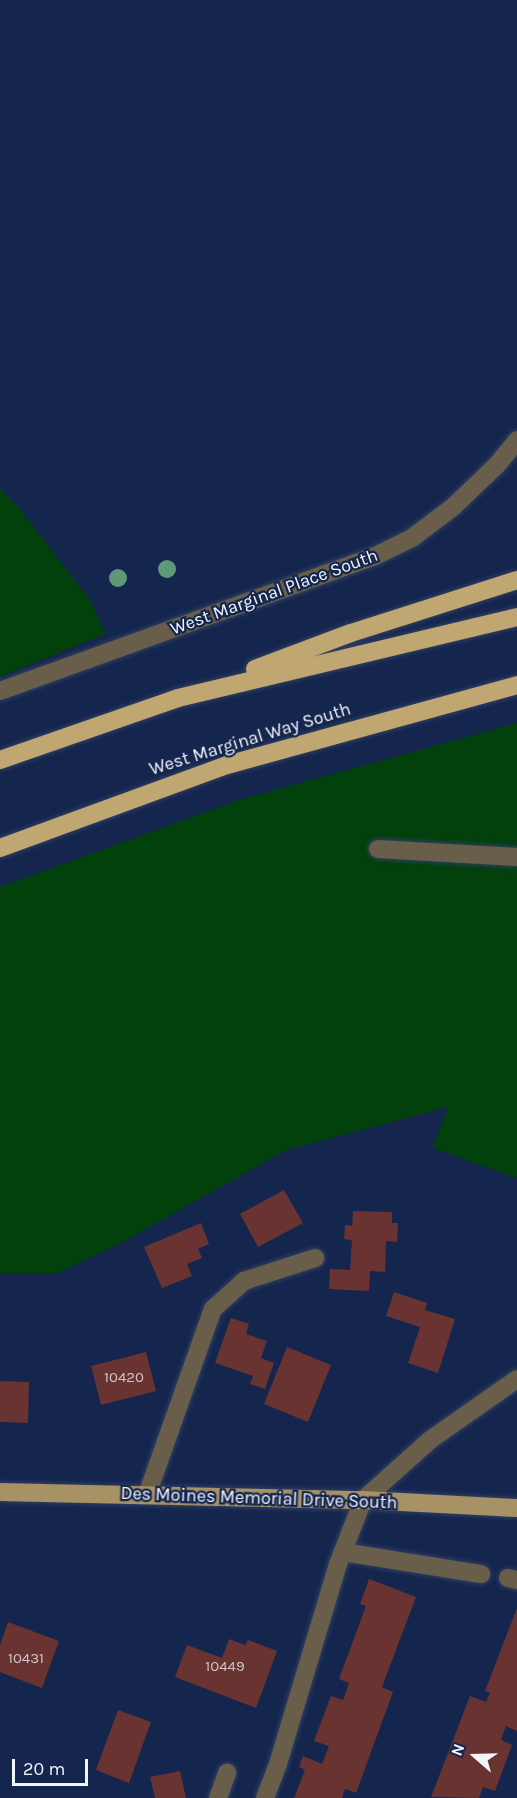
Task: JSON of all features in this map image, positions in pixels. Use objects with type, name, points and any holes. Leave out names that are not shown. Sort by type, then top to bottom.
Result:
[{"type":"highway","points":[[0,760],[178,698],[351,633],[517,580]]},
{"type":"highway","points":[[178,698],[517,616]]},
{"type":"highway","name":"West Marginal Way South","points":[[0,848],[227,765],[517,685]]},
{"type":"main road","name":"Des Moines Memorial Drive South","points":[[0,1492],[363,1500],[517,1508]]},
{"type":"street","name":"West Marginal Place South","points":[[0,691],[373,557],[412,538],[453,507],[517,440]]},
{"type":"street","points":[[378,849],[517,857]]},
{"type":"street","points":[[147,1495],[213,1308],[244,1281],[315,1258]]},
{"type":"street","points":[[265,1798],[278,1764],[343,1552],[363,1500],[430,1440],[517,1379]]},
{"type":"street","points":[[343,1552],[481,1574]]},
{"type":"street","points":[[218,1798],[227,1773]]},
{"type":"green space","points":[[0,488],[24,514],[90,600],[105,634],[0,677]]},
{"type":"green space","points":[[517,723],[517,1178],[433,1148],[448,1107],[286,1150],[121,1243],[58,1273],[0,1274],[0,887],[239,800]]},
{"type":"building","points":[[284,1190],[303,1223],[258,1247],[240,1214]]},
{"type":"building","points":[[353,1211],[392,1212],[392,1223],[398,1223],[397,1242],[386,1241],[385,1272],[370,1271],[369,1291],[329,1289],[330,1269],[350,1270],[352,1240],[344,1239],[345,1225],[352,1226]]},
{"type":"building","points":[[201,1223],[209,1244],[198,1249],[202,1258],[187,1264],[192,1276],[162,1288],[144,1247]]},
{"type":"building","points":[[394,1292],[427,1303],[425,1310],[455,1319],[438,1373],[408,1363],[420,1327],[386,1316]]},
{"type":"building","points":[[231,1318],[249,1324],[246,1334],[267,1341],[261,1358],[274,1363],[265,1389],[250,1384],[253,1376],[215,1363]]},
{"type":"building","points":[[287,1347],[331,1365],[308,1422],[264,1404]]},
{"type":"building","points":[[146,1352],[156,1391],[101,1405],[91,1366]]},
{"type":"building","points":[[0,1381],[29,1382],[28,1423],[0,1422]]},
{"type":"building","points":[[369,1579],[416,1597],[382,1687],[393,1692],[356,1793],[345,1789],[342,1798],[294,1798],[305,1770],[299,1767],[303,1756],[322,1764],[329,1746],[314,1741],[331,1696],[343,1700],[349,1683],[339,1679],[366,1606],[360,1604]]},
{"type":"building","points":[[517,1608],[517,1731],[506,1726],[501,1740],[512,1745],[495,1791],[483,1787],[479,1798],[431,1797],[470,1696],[486,1702],[490,1693],[485,1691]]},
{"type":"building","points":[[8,1622],[59,1641],[42,1688],[0,1672],[0,1645]]},
{"type":"building","points":[[229,1639],[245,1645],[248,1640],[277,1651],[256,1708],[175,1677],[187,1645],[222,1658]]},
{"type":"building","points":[[118,1710],[151,1722],[129,1783],[96,1770]]},
{"type":"building","points":[[180,1771],[186,1798],[155,1798],[150,1777]]}]
